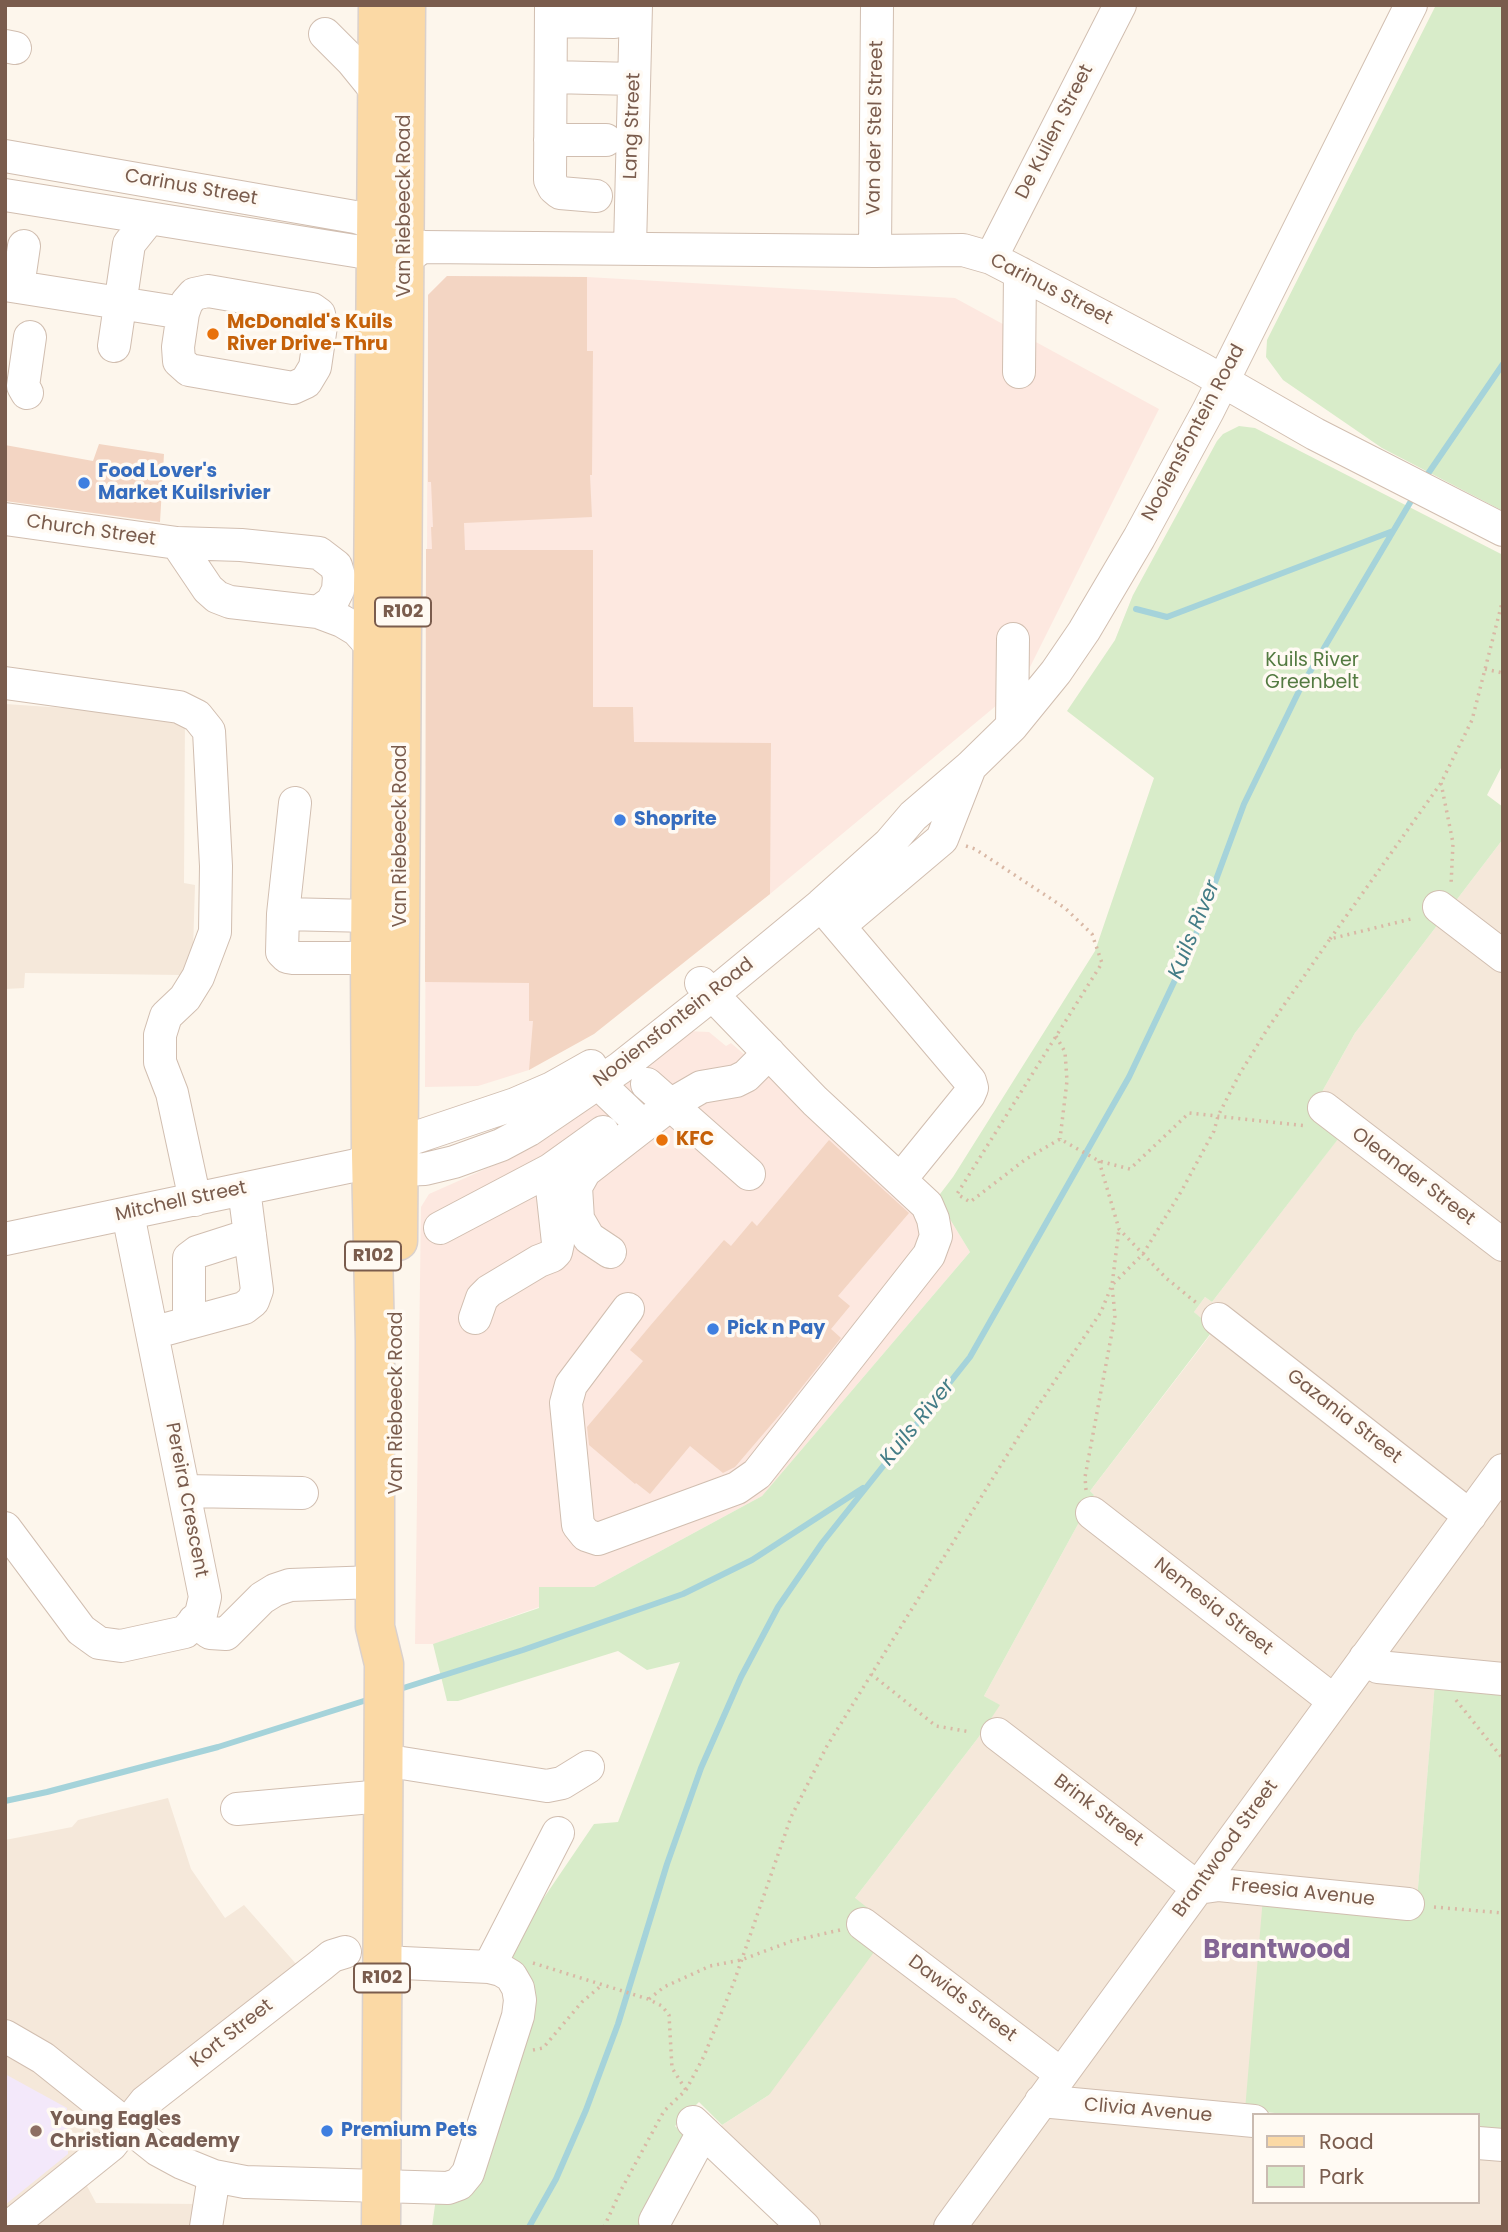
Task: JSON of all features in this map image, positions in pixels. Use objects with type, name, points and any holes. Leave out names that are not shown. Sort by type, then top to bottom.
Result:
[{"type":"main road","name":"Van Riebeeck Road","points":[[378,5],[378,93],[397,243],[375,1341],[375,1627],[384,1664],[381,2227]]},
{"type":"main road","name":"Van Riebeeck Road","points":[[384,1664],[396,1630],[380,1161],[370,958],[374,649],[397,243],[406,5]]},
{"type":"street","name":"Van der Stel Street","points":[[875,251],[877,5]]},
{"type":"street","name":"De Kuilen Street","points":[[991,258],[1120,5]]},
{"type":"street","name":"Nooiensfontein Road","points":[[380,1161],[552,1088],[589,1068],[667,1013],[830,915],[913,816],[1012,726],[1084,631],[1139,538],[1223,381],[1411,5]]},
{"type":"street","points":[[596,195],[560,193],[550,180],[551,13],[625,14]]},
{"type":"street","name":"Lang Street","points":[[625,14],[634,79],[630,247]]},
{"type":"street","points":[[325,34],[378,93]]},
{"type":"street","points":[[551,77],[634,79]]},
{"type":"street","points":[[550,140],[606,140]]},
{"type":"street","name":"Carinus Street","points":[[5,156],[355,217],[397,243]]},
{"type":"street","name":"Carinus Street","points":[[5,195],[149,219],[397,243],[963,250],[991,258],[1020,273],[1315,433],[1503,530]]},
{"type":"street","points":[[114,346],[129,244],[149,219]]},
{"type":"street","points":[[24,246],[12,286],[183,313]]},
{"type":"street","points":[[1019,372],[1020,273]]},
{"type":"street","points":[[208,292],[312,309],[319,314],[321,326],[315,367],[306,382],[293,388],[189,370],[179,361],[178,346],[183,313],[194,294],[208,292]]},
{"type":"street","points":[[27,393],[23,386],[30,337]]},
{"type":"street","name":"Church Street","points":[[5,519],[177,543],[241,545],[319,553],[336,566],[339,576],[338,590],[332,602],[318,612]]},
{"type":"street","name":"Church Street","points":[[177,543],[216,597],[318,612],[357,630],[374,649]]},
{"type":"street","points":[[1012,726],[1013,639]]},
{"type":"street","points":[[5,683],[179,707],[197,716],[209,731],[216,866],[215,932],[198,977],[185,998],[166,1016],[160,1035],[160,1062],[172,1093],[195,1200]]},
{"type":"street","points":[[900,1180],[972,1088],[970,1081],[830,915],[942,839],[970,767]]},
{"type":"street","points":[[295,803],[283,914],[282,952],[287,957],[370,958]]},
{"type":"street","name":"Nooiensfontein Road","points":[[380,1161],[425,1169],[454,1162],[502,1144],[529,1130],[598,1083],[707,989],[805,893],[879,836],[913,816]]},
{"type":"street","points":[[1439,907],[1503,956]]},
{"type":"street","points":[[283,914],[371,916]]},
{"type":"street","points":[[628,1310],[571,1385],[566,1403],[578,1525],[586,1535],[598,1539],[737,1488],[757,1474],[929,1255],[936,1237],[927,1205],[815,1101],[707,989]]},
{"type":"street","points":[[440,1228],[550,1170],[636,1119],[670,1105],[701,1087],[736,1081],[746,1076],[769,1053]]},
{"type":"street","points":[[598,1083],[636,1119]]},
{"type":"street","points":[[647,1084],[749,1174]]},
{"type":"street","name":"Oleander Street","points":[[1331,1114],[1503,1245]]},
{"type":"street","points":[[610,1252],[589,1238],[582,1229],[576,1210],[576,1187],[585,1171],[636,1119]]},
{"type":"street","name":"Mitchell Street","points":[[5,1239],[380,1161]]},
{"type":"street","points":[[475,1318],[482,1298],[489,1291],[556,1252],[558,1243],[550,1170]]},
{"type":"street","points":[[152,1333],[244,1308],[253,1301],[257,1290],[244,1189]]},
{"type":"street","name":"Pereira Crescent","points":[[128,1214],[205,1597],[201,1614],[194,1622]]},
{"type":"street","points":[[189,1323],[189,1258],[197,1252],[250,1235]]},
{"type":"street","name":"Gazania Street","points":[[1218,1319],[1470,1516]]},
{"type":"street","name":"Brantwood Street","points":[[950,2227],[1503,1470]]},
{"type":"street","points":[[184,1491],[302,1493]]},
{"type":"street","name":"Nemesia Street","points":[[1092,1513],[1334,1701]]},
{"type":"street","points":[[5,1528],[81,1630],[99,1643],[121,1646],[185,1632],[194,1622],[210,1633],[226,1634],[262,1598],[282,1587],[375,1582]]},
{"type":"street","points":[[1365,1658],[1378,1667],[1503,1679]]},
{"type":"street","name":"Brink Street","points":[[997,1734],[1198,1888]]},
{"type":"street","points":[[237,1810],[383,1762],[425,1766],[547,1786],[562,1783],[588,1767]]},
{"type":"street","points":[[489,1967],[558,1833]]},
{"type":"street","name":"Freesia Avenue","points":[[1198,1888],[1219,1885],[1408,1904]]},
{"type":"street","name":"Dawids Street","points":[[863,1924],[1061,2074]]},
{"type":"street","name":"Kort Street","points":[[9,2227],[111,2145],[145,2102],[326,1961],[345,1952]]},
{"type":"street","points":[[5,2036],[43,2058],[158,2150],[214,2176],[245,2182],[448,2188],[459,2184],[468,2173],[517,2016],[520,2000],[518,1988],[511,1976],[489,1967],[382,1962]]},
{"type":"street","name":"Clivia Avenue","points":[[1041,2101],[1252,2122]]},
{"type":"street","points":[[655,2221],[695,2117],[804,2227]]},
{"type":"street","points":[[1480,2143],[1503,2145]]},
{"type":"street","points":[[206,2227],[214,2176]]},
{"type":"path","points":[[604,2227],[664,2110],[686,2090],[704,2056],[791,1817],[827,1746],[1032,1415],[1101,1312],[1112,1284],[1143,1254],[1182,1190],[1239,1075],[1268,1028],[1441,783],[1472,720],[1503,599]]},
{"type":"path","points":[[1485,669],[1503,673]]},
{"type":"path","points":[[1330,939],[1428,915],[1439,907],[1450,893],[1453,843],[1441,783]]},
{"type":"path","points":[[942,839],[975,849],[1065,908],[1092,934],[1102,963],[957,1194],[970,1202],[1026,1159],[1060,1139]]},
{"type":"path","points":[[1056,1036],[1065,1052],[1067,1081],[1060,1139]]},
{"type":"path","points":[[1060,1139],[1099,1161],[1130,1169],[1189,1113],[1323,1127],[1331,1114]]},
{"type":"path","points":[[1092,1513],[1087,1500],[1085,1477],[1115,1316],[1112,1284],[1119,1230],[1099,1161]]},
{"type":"path","points":[[1119,1230],[1166,1278],[1218,1319]]},
{"type":"path","points":[[1444,1673],[1446,1687],[1503,1759]]},
{"type":"path","points":[[871,1674],[936,1726],[997,1734]]},
{"type":"path","points":[[1408,1904],[1503,1913]]},
{"type":"path","points":[[648,2000],[664,1987],[710,1966],[741,1960],[792,1941],[863,1924]]},
{"type":"path","points":[[531,1963],[662,2006],[669,2015],[672,2068],[686,2090],[695,2117]]},
{"type":"path","points":[[543,2048],[582,2002],[602,1985]]},
{"type":"shaded area","points":[[447,276],[587,277],[955,298],[1159,409],[1021,685],[770,894],[529,1070],[478,1086],[425,1087],[428,295]]},
{"type":"shaded area","points":[[5,704],[185,716],[184,883],[195,885],[193,951],[181,975],[25,973],[24,988],[5,989]]},
{"type":"shaded area","points":[[1503,839],[1503,1678],[1436,1671],[1416,1913],[1260,2113],[1252,2113],[1252,2204],[1480,2204],[1480,2142],[1503,2144],[1503,2227],[805,2227],[711,2138],[722,2125],[769,2095],[855,1898],[978,1738],[999,1705],[984,1696],[1094,1495],[1090,1491],[1214,1330],[1194,1312],[1205,1297],[1212,1302],[1341,1135],[1314,1114],[1323,1090],[1355,1033]]},
{"type":"shaded area","points":[[686,1031],[709,1032],[726,1046],[731,1043],[920,1206],[937,1198],[970,1252],[762,1496],[594,1587],[540,1587],[539,1607],[434,1644],[415,1644],[421,1207],[429,1194],[517,1155],[563,1127]]},
{"type":"shaded area","points":[[168,1798],[191,1869],[225,1918],[244,1905],[305,1974],[78,2169],[96,2203],[198,2204],[198,2227],[5,2227],[5,1840],[72,1827],[78,1820]]},
{"type":"shaded area","name":"Young Eagles Christian Academy","points":[[5,2074],[67,2108],[68,2154],[5,2205]]},
{"type":"green space","points":[[1436,5],[1503,5],[1503,511],[1382,448],[1283,380],[1266,357],[1267,340]]},
{"type":"green space","name":"Kuils River Greenbelt","points":[[1239,426],[1255,428],[1503,555],[1503,764],[1487,795],[1503,807],[1503,839],[1355,1033],[1323,1090],[1314,1114],[1342,1134],[1212,1302],[1205,1297],[1194,1312],[1214,1329],[1090,1491],[1094,1495],[984,1696],[1000,1705],[978,1738],[855,1898],[869,1909],[853,1930],[877,1948],[769,2095],[722,2125],[699,2102],[675,2126],[687,2137],[643,2227],[432,2227],[436,2198],[454,2198],[534,2005],[503,1958],[594,1824],[618,1822],[680,1662],[647,1670],[618,1651],[458,1701],[447,1701],[433,1644],[539,1608],[539,1587],[594,1587],[762,1496],[970,1252],[937,1198],[953,1177],[1095,951],[1154,778],[1067,711],[1115,640],[1133,595],[1217,441],[1223,434]]},
{"type":"green space","points":[[1435,1682],[1503,1688],[1503,2134],[1480,2132],[1480,2113],[1275,2113],[1245,2110],[1263,1897],[1416,1912]]},
{"type":"building","points":[[447,276],[587,277],[587,351],[593,351],[590,475],[592,517],[464,523],[465,550],[593,550],[593,707],[633,707],[634,742],[771,743],[770,894],[594,1034],[529,1070],[533,1021],[529,1021],[529,983],[425,982],[426,549],[432,549],[433,527],[431,482],[428,482],[428,295]]},
{"type":"building","name":"Food Lover's Market Kuilsrivier","points":[[99,444],[164,454],[160,522],[5,501],[5,445],[93,461]]},
{"type":"building","points":[[829,1140],[909,1213],[838,1296],[850,1306],[831,1329],[841,1338],[735,1467],[723,1473],[690,1446],[650,1494],[589,1445],[587,1427],[643,1361],[630,1350],[650,1326],[724,1240],[731,1246],[752,1221],[757,1226]]},
{"type":"waterway","name":"Kuils River","points":[[1423,481],[1503,364]]},
{"type":"waterway","name":"Kuils River","points":[[529,2227],[556,2179],[586,2110],[618,2024],[667,1864],[701,1768],[741,1677],[778,1607],[822,1543],[970,1357],[1129,1077],[1193,942],[1244,804],[1301,687],[1414,496]]},
{"type":"waterway","points":[[1136,609],[1167,617],[1393,531]]},
{"type":"waterway","points":[[397,1690],[523,1650],[683,1594],[752,1560],[863,1488]]},
{"type":"waterway","points":[[5,1801],[218,1747],[370,1699]]},
{"type":"place","name":"McDonald's Kuils River Drive-Thru","points":[[213,334]]},
{"type":"place","name":"Food Lover's Market Kuilsrivier","points":[[84,483]]},
{"type":"place","name":"Shoprite","points":[[620,820]]},
{"type":"place","name":"KFC","points":[[662,1140]]},
{"type":"place","name":"Pick n Pay","points":[[713,1329]]},
{"type":"place","name":"Young Eagles Christian Academy","points":[[36,2131]]},
{"type":"place","name":"Premium Pets","points":[[327,2131]]},
{"type":"district","name":"Brantwood","points":[[1277,1951]]}]
